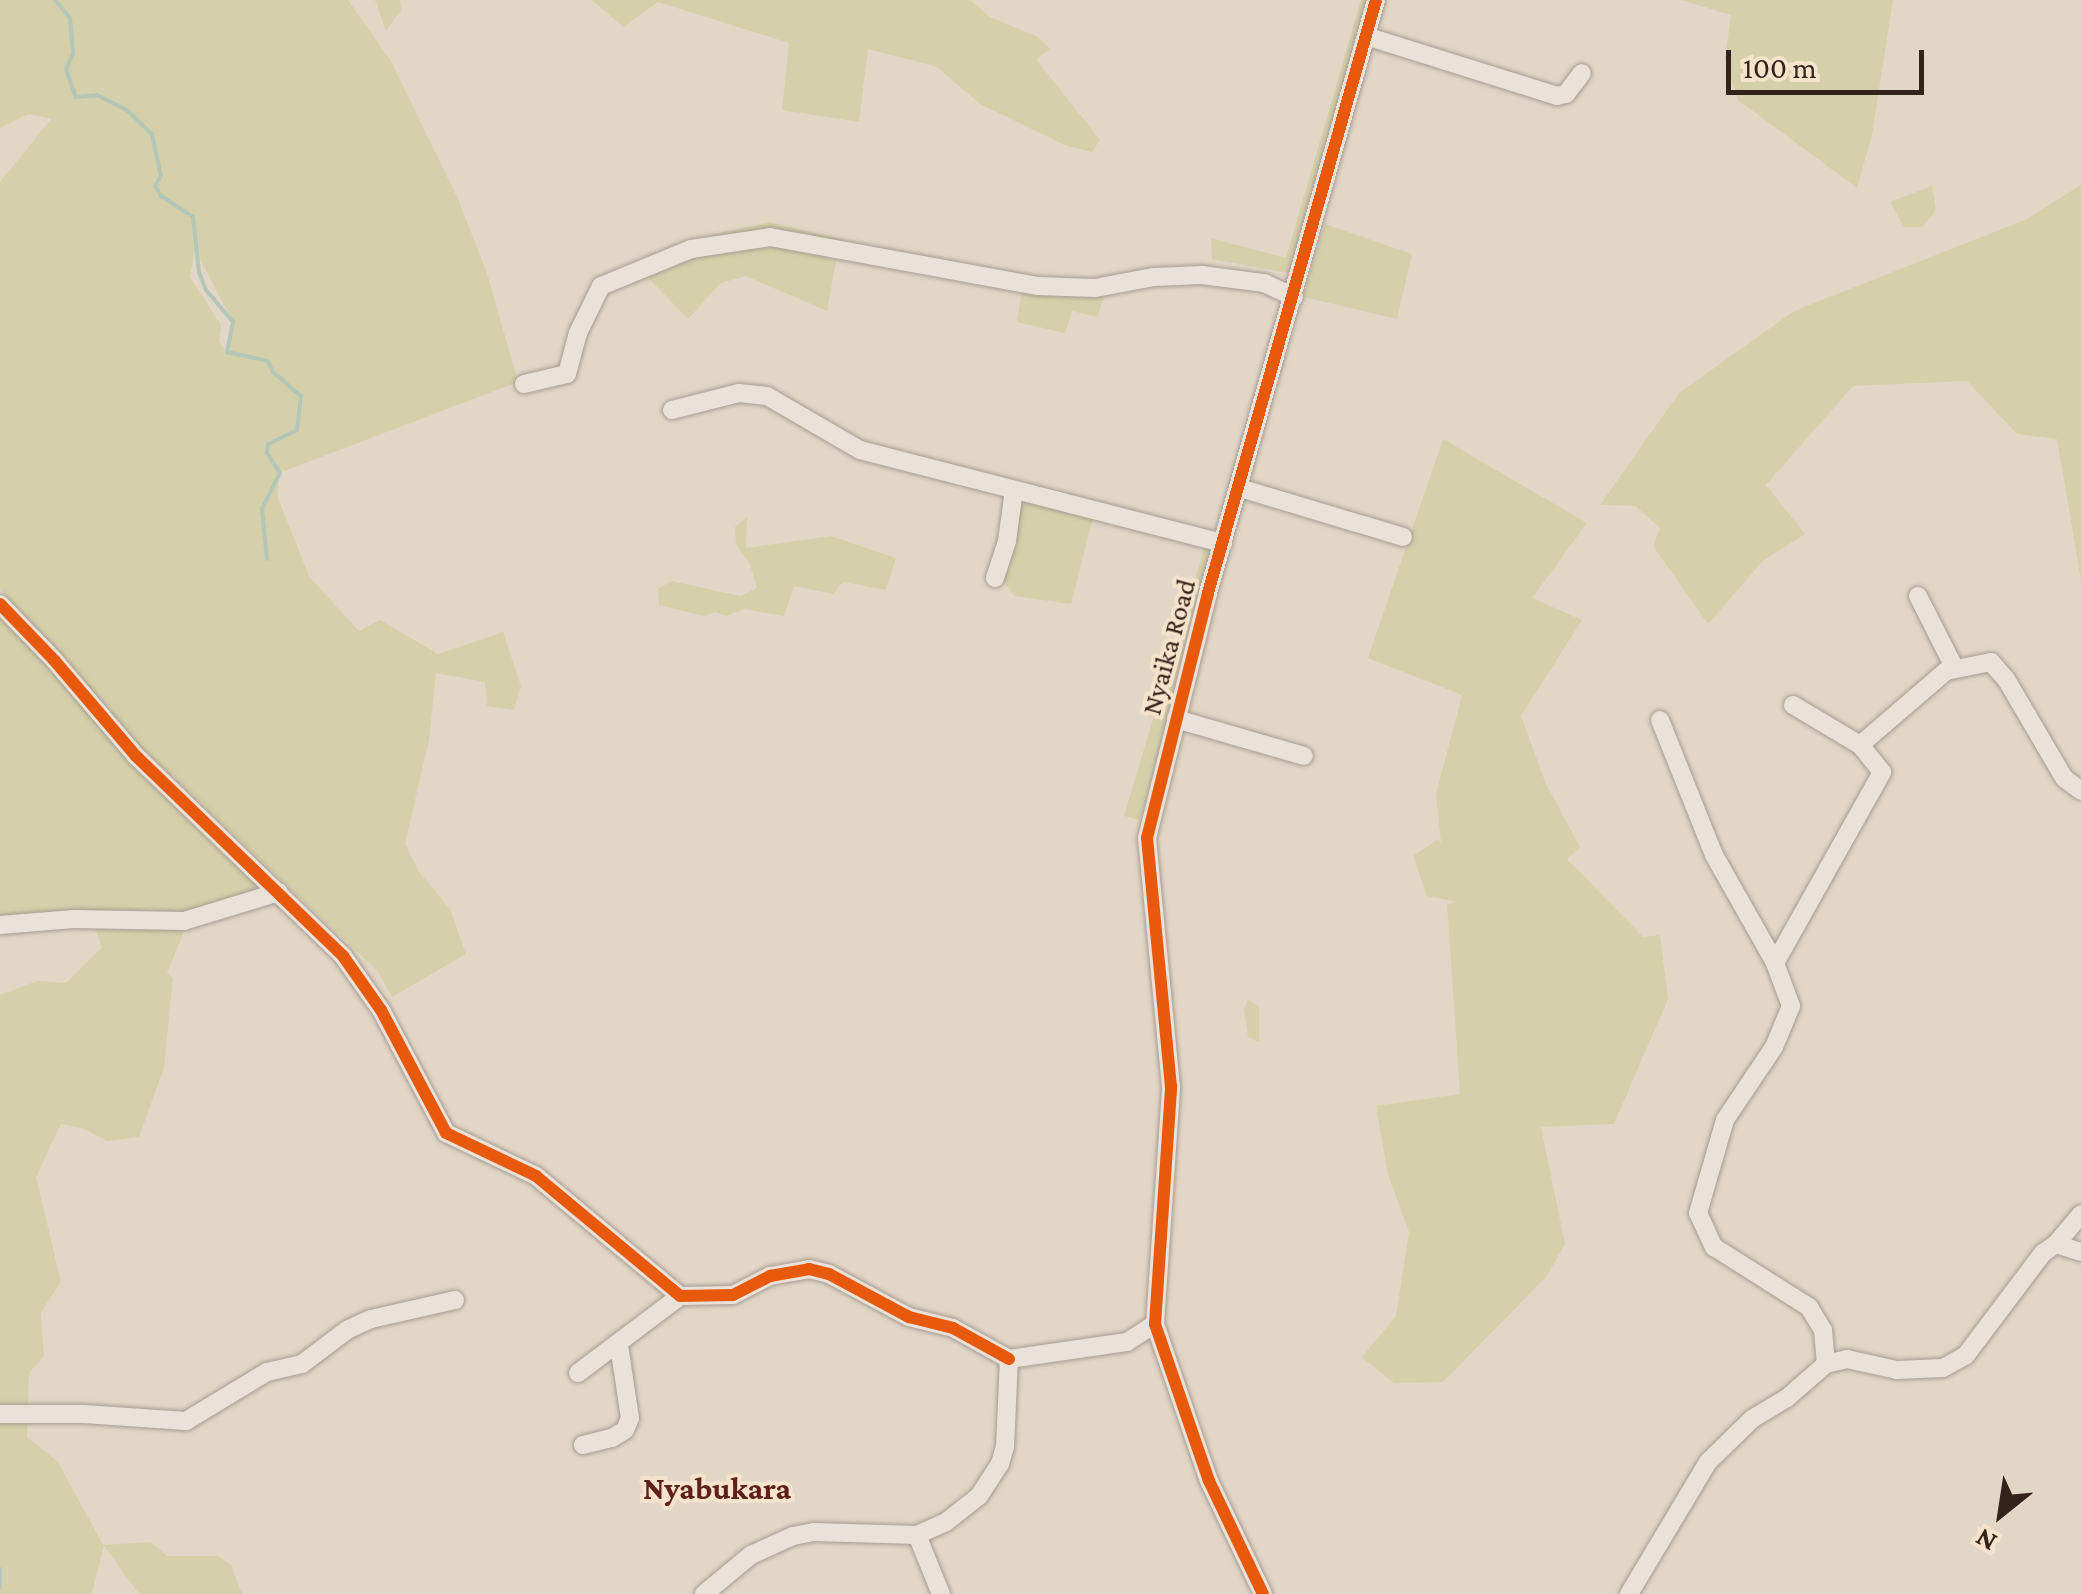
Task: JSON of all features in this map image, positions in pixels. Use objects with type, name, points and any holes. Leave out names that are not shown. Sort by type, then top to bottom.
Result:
[{"type":"street","name":"Nyaika Road","points":[[1155,1324],[1171,1088],[1148,838],[1176,719],[1376,0]]},
{"type":"street","points":[[1369,36],[1557,96],[1566,94],[1582,74]]},
{"type":"street","points":[[524,384],[567,374],[578,334],[600,286],[690,249],[770,236],[1037,286],[1095,288],[1154,276],[1202,275],[1264,284],[1294,297]]},
{"type":"street","points":[[672,410],[739,393],[767,396],[860,450],[1224,543]]},
{"type":"street","points":[[1240,488],[1403,536]]},
{"type":"street","points":[[995,578],[1008,541],[1014,490]]},
{"type":"street","points":[[1918,596],[1954,668]]},
{"type":"street","points":[[0,604],[136,756],[279,892],[361,978],[446,1132],[536,1176],[680,1296]]},
{"type":"street","points":[[1860,745],[1954,668],[1985,662],[1999,668],[2064,778],[2081,791]]},
{"type":"street","points":[[1775,963],[1879,785],[1882,772],[1860,745],[1793,704]]},
{"type":"street","points":[[1176,719],[1304,756]]},
{"type":"street","points":[[1660,720],[1714,856],[1775,963],[1792,1006],[1786,1026],[1755,1080],[1725,1120],[1698,1212],[1714,1247],[1809,1308],[1822,1330],[1826,1364]]},
{"type":"street","points":[[0,926],[74,919],[184,921],[279,892]]},
{"type":"street","points":[[1629,1594],[1708,1462],[1752,1419],[1787,1398],[1826,1364],[1847,1359],[1897,1370],[1943,1368],[1966,1355],[2043,1254],[2081,1214]]},
{"type":"street","points":[[2056,1244],[2081,1252]]},
{"type":"street","points":[[578,1373],[680,1296],[733,1295],[770,1276],[809,1268],[829,1274],[909,1316],[953,1328],[1009,1359],[1128,1342],[1155,1324],[1209,1481],[1263,1594]]},
{"type":"street","points":[[0,1414],[84,1414],[186,1421],[202,1415],[267,1372],[302,1364],[359,1324],[456,1300]]},
{"type":"street","points":[[583,1445],[612,1438],[624,1430],[630,1418],[618,1345]]},
{"type":"street","points":[[704,1594],[750,1555],[793,1536],[814,1532],[917,1535],[966,1509],[1000,1464],[1005,1447],[1009,1359]]},
{"type":"street","points":[[917,1535],[941,1594]]},
{"type":"shaded area","points":[[0,0],[348,0],[391,61],[458,199],[487,273],[518,382],[279,473],[278,498],[310,578],[359,631],[380,620],[438,654],[503,632],[521,686],[514,710],[487,706],[485,682],[436,673],[429,740],[405,844],[419,872],[450,909],[466,954],[392,997],[379,973],[113,720],[0,589],[0,182],[51,119],[28,114],[0,128]],"holes":[[[195,250],[233,322],[227,351],[219,342],[221,325],[190,277]]]},
{"type":"shaded area","points":[[375,0],[400,0],[401,10],[386,31]]},
{"type":"shaded area","points":[[592,0],[970,0],[990,17],[1038,37],[1050,49],[1036,59],[1100,140],[1092,152],[1067,146],[980,104],[937,67],[868,49],[859,122],[782,110],[789,43],[658,2],[623,27]]},
{"type":"shaded area","points":[[1361,0],[1369,0],[1294,274],[1212,259],[1211,238],[1286,258]]},
{"type":"shaded area","points":[[1681,0],[1893,0],[1872,135],[1857,188],[1738,100],[1725,58],[1731,15]]},
{"type":"shaded area","points":[[2081,185],[2081,580],[2057,439],[2017,434],[1967,381],[1853,386],[1766,485],[1805,534],[1763,561],[1708,624],[1653,546],[1660,528],[1635,506],[1600,505],[1679,393],[1794,311],[2027,219]]},
{"type":"shaded area","points":[[1932,186],[1936,210],[1923,227],[1904,227],[1890,202]]},
{"type":"shaded area","points":[[769,222],[840,239],[827,311],[746,276],[721,283],[688,319],[634,263],[715,234]]},
{"type":"shaded area","points":[[1325,224],[1412,254],[1397,319],[1303,297]]},
{"type":"shaded area","points":[[958,268],[1103,297],[1098,317],[1072,311],[1065,333],[1017,322],[1022,289]]},
{"type":"shaded area","points":[[1443,439],[1587,523],[1532,598],[1582,620],[1521,716],[1546,784],[1580,847],[1567,859],[1643,937],[1660,935],[1668,999],[1614,1124],[1541,1127],[1565,1244],[1546,1277],[1443,1382],[1394,1383],[1362,1357],[1396,1316],[1409,1232],[1388,1175],[1376,1106],[1460,1094],[1447,904],[1457,902],[1427,896],[1413,856],[1437,840],[1441,843],[1436,794],[1462,695],[1368,658]]},
{"type":"shaded area","points":[[1018,494],[1094,513],[1071,604],[1014,596],[1000,575]]},
{"type":"shaded area","points":[[747,517],[746,548],[831,536],[896,558],[886,590],[843,582],[833,594],[794,586],[784,616],[744,609],[726,616],[715,612],[704,616],[659,605],[658,589],[671,581],[741,596],[757,588],[749,562],[736,544],[735,527]]},
{"type":"shaded area","points":[[1205,545],[1213,549],[1140,820],[1124,816]]},
{"type":"shaded area","points":[[0,616],[270,884],[238,900],[179,915],[0,921]]},
{"type":"shaded area","points":[[93,923],[186,927],[167,973],[173,978],[164,1068],[139,1137],[107,1141],[85,1129],[61,1124],[36,1177],[61,1282],[41,1312],[44,1356],[29,1373],[27,1437],[58,1462],[103,1545],[151,1542],[167,1556],[218,1556],[231,1565],[242,1594],[139,1594],[104,1546],[92,1594],[0,1594],[0,995],[37,981],[66,983],[102,947]]},
{"type":"shaded area","points":[[1248,1000],[1259,1006],[1259,1042],[1248,1037],[1244,1009]]},
{"type":"waterway","points":[[55,0],[70,18],[73,53],[66,70],[76,97],[97,95],[128,111],[152,134],[161,176],[155,186],[161,196],[193,217],[199,272],[206,290],[233,322],[227,352],[268,361],[273,372],[301,396],[297,430],[268,444],[267,453],[280,473],[262,509],[267,559]]},
{"type":"waterway","points":[[0,1569],[0,1587]]},
{"type":"cycle path","points":[[1263,1594],[1209,1481],[1155,1324],[1171,1087],[1147,838],[1208,593],[1376,0]]},
{"type":"cycle path","points":[[0,604],[136,756],[343,956],[381,1010],[446,1133],[536,1176],[680,1296],[733,1295],[770,1276],[809,1269],[829,1274],[909,1317],[953,1328],[1009,1359]]},
{"type":"district","name":"Nyabukara","points":[[717,1488]]}]
